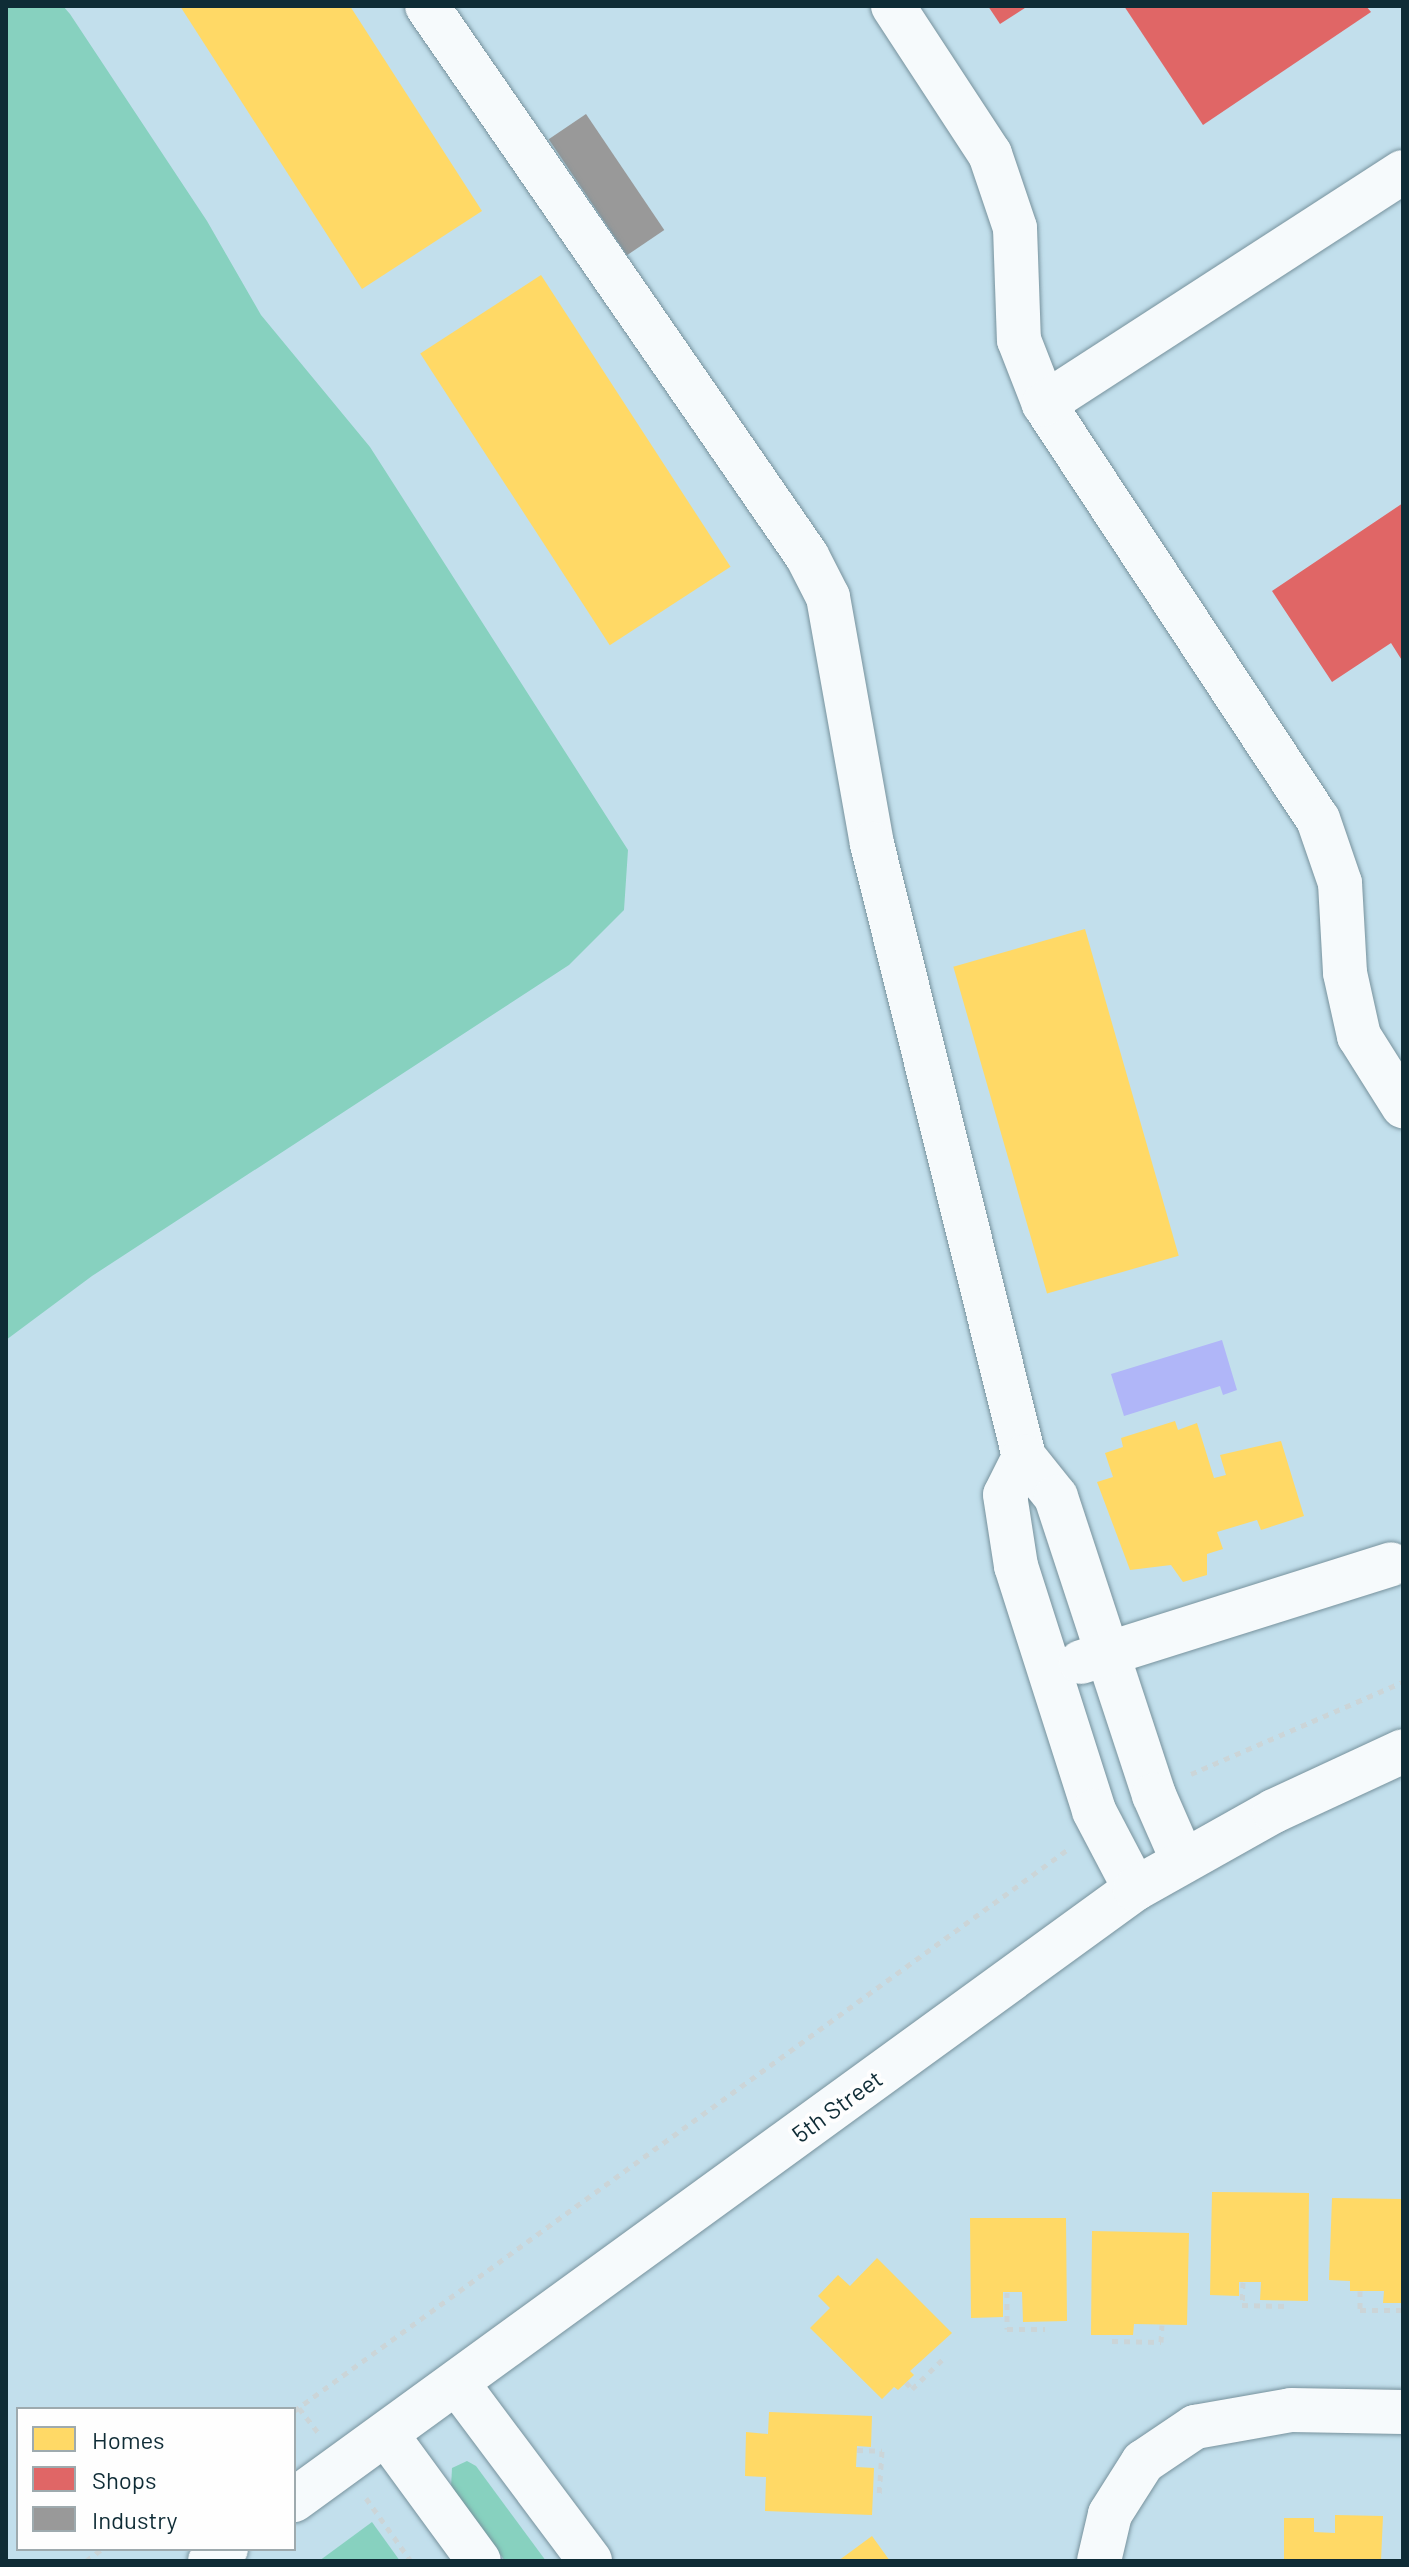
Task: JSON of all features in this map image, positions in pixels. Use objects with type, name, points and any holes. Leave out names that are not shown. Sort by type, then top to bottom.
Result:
[{"type":"street","points":[[427,6],[697,405],[807,556],[828,597],[872,844],[1024,1457],[1056,1497],[1106,1653],[1182,1859]]},
{"type":"street","points":[[893,6],[990,154],[1015,228],[1019,340],[1044,404],[1318,819],[1340,883],[1345,973],[1359,1036],[1403,1106]]},
{"type":"street","points":[[1044,404],[1403,172]]},
{"type":"street","points":[[1024,1457],[1005,1495],[1022,1587],[1094,1811],[1135,1889]]},
{"type":"street","points":[[1048,1674],[1391,1564]]},
{"type":"street","points":[[1022,1587],[1079,1569]]},
{"type":"street","name":"5th Street","points":[[296,2499],[1135,1889],[1182,1859],[1403,1751]]},
{"type":"street","points":[[457,2383],[590,2561]]},
{"type":"street","points":[[1099,2561],[1110,2514],[1143,2462],[1195,2427],[1291,2410],[1403,2412]]},
{"type":"street","points":[[386,2434],[479,2561]]},
{"type":"path","points":[[1181,1779],[1403,1682]]},
{"type":"path","points":[[315,2427],[296,2410],[1077,1842]]},
{"type":"path","points":[[1243,2282],[1242,2305],[1287,2306]]},
{"type":"path","points":[[1360,2291],[1360,2310],[1403,2310]]},
{"type":"path","points":[[1007,2292],[1007,2329],[1045,2329]]},
{"type":"path","points":[[1112,2341],[1161,2342],[1162,2325]]},
{"type":"path","points":[[906,2382],[912,2389],[946,2356]]},
{"type":"path","points":[[857,2450],[882,2451],[879,2496]]},
{"type":"path","points":[[360,2487],[411,2561]]},
{"type":"green space","points":[[6,6],[63,6],[70,14],[207,221],[261,315],[370,447],[628,850],[624,910],[569,965],[92,1276],[6,1340]]},
{"type":"green space","points":[[467,2461],[476,2466],[546,2561],[505,2561],[451,2488],[452,2468]]},
{"type":"green space","points":[[372,2522],[400,2561],[319,2561]]},
{"type":"water","points":[[1222,1340],[1237,1390],[1223,1395],[1220,1386],[1124,1416],[1111,1374]]},
{"type":"building: Homes","points":[[180,6],[350,6],[482,211],[362,289]]},
{"type":"building: Homes","points":[[541,275],[731,567],[610,645],[420,353]]},
{"type":"building: Homes","points":[[1085,929],[1179,1256],[1047,1294],[953,967]]},
{"type":"building: Homes","points":[[1175,1421],[1178,1430],[1197,1423],[1214,1478],[1226,1475],[1220,1455],[1281,1441],[1304,1516],[1261,1530],[1257,1520],[1217,1532],[1223,1549],[1207,1554],[1207,1575],[1183,1582],[1171,1565],[1130,1570],[1097,1482],[1113,1477],[1105,1453],[1123,1447],[1121,1438]]},
{"type":"building: Homes","points":[[1212,2192],[1309,2193],[1308,2301],[1260,2300],[1261,2282],[1239,2282],[1239,2296],[1210,2295]]},
{"type":"building: Homes","points":[[1332,2198],[1403,2199],[1403,2303],[1383,2303],[1384,2291],[1350,2291],[1350,2281],[1329,2280]]},
{"type":"building: Homes","points":[[970,2218],[1066,2218],[1067,2321],[1023,2322],[1022,2292],[1003,2292],[1003,2317],[971,2318]]},
{"type":"building: Homes","points":[[1092,2231],[1189,2233],[1187,2325],[1134,2324],[1133,2335],[1091,2335]]},
{"type":"building: Homes","points":[[877,2258],[952,2333],[910,2371],[914,2375],[882,2399],[810,2328],[830,2308],[818,2296],[838,2275],[850,2286]]},
{"type":"building: Homes","points":[[769,2412],[872,2416],[871,2447],[857,2446],[856,2467],[874,2468],[872,2515],[765,2511],[766,2477],[745,2476],[746,2432],[768,2434]]},
{"type":"building: Homes","points":[[1335,2515],[1383,2516],[1381,2561],[1284,2561],[1284,2518],[1314,2518],[1314,2532],[1335,2533]]},
{"type":"building: Homes","points":[[872,2536],[890,2561],[838,2561]]},
{"type":"building: Shops","points":[[988,6],[1028,6],[1000,24]]},
{"type":"building: Shops","points":[[1124,6],[1366,6],[1371,12],[1203,125]]},
{"type":"building: Shops","points":[[1403,503],[1403,662],[1391,643],[1332,682],[1272,591]]},
{"type":"building: Industry","points":[[586,114],[664,230],[627,255],[549,139]]}]
